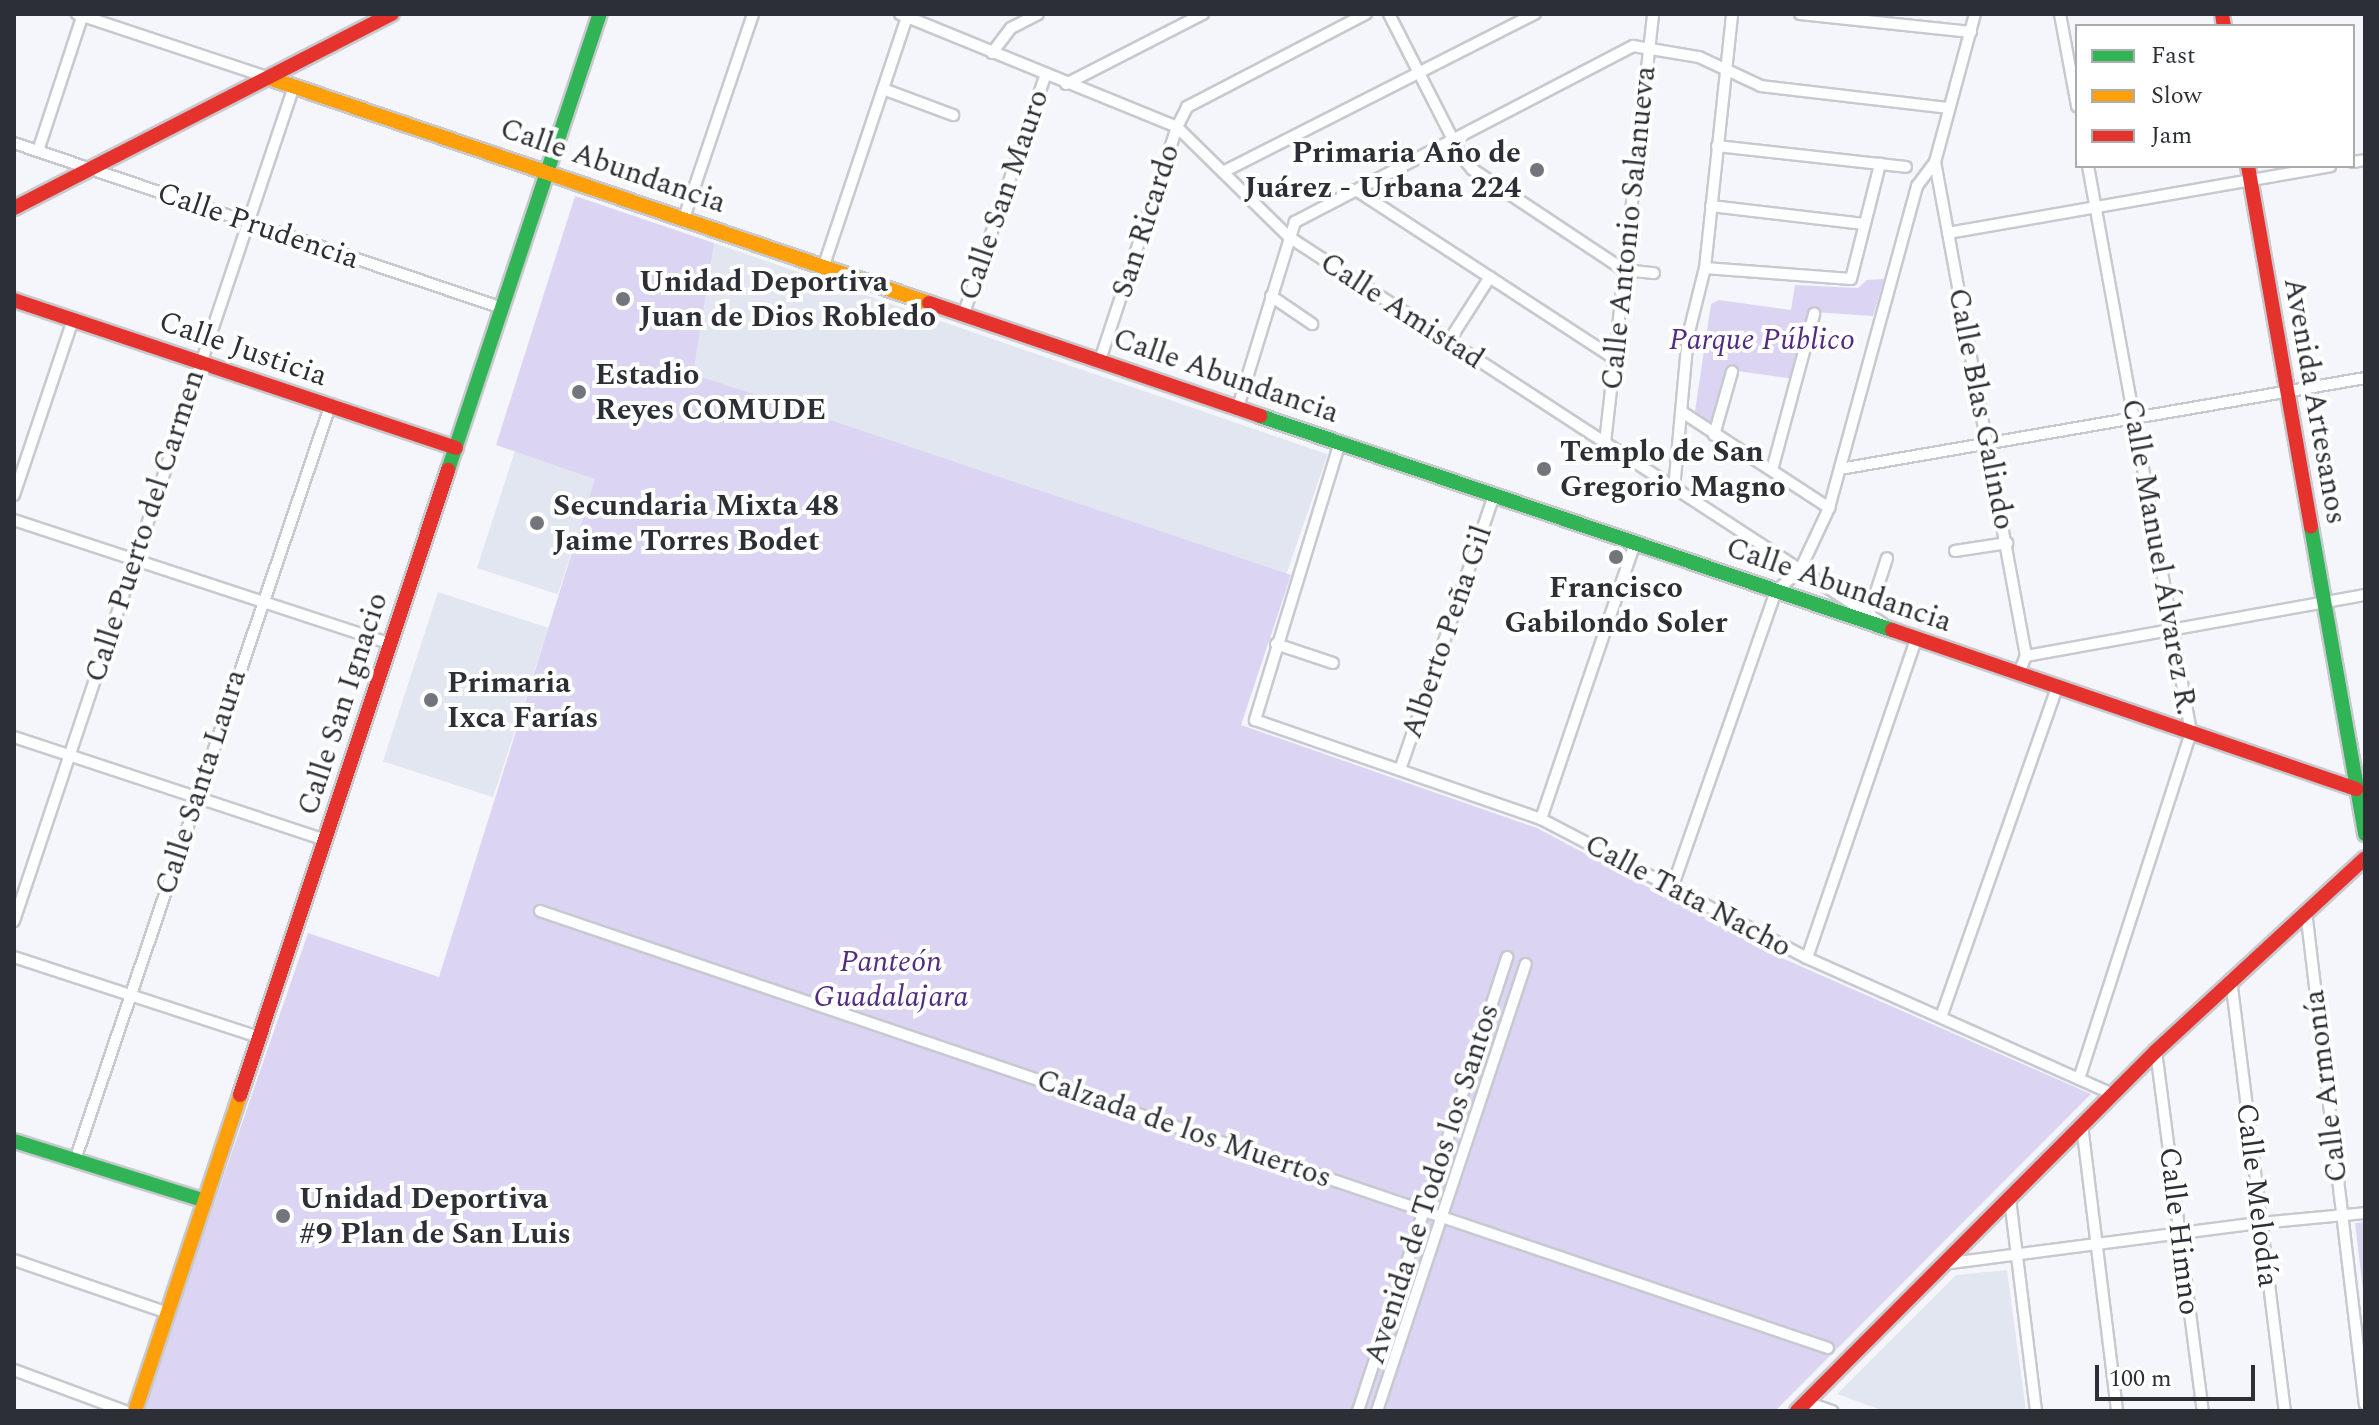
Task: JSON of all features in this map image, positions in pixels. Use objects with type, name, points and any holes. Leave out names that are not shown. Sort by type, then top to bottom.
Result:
[{"type":"street","points":[[14,208],[392,14]]},
{"type":"street","name":"Calle San Ignacio","points":[[135,1411],[600,14]]},
{"type":"street","points":[[684,218],[753,14]]},
{"type":"street","points":[[992,53],[1011,28],[1038,14]]},
{"type":"street","points":[[1066,84],[1203,14]]},
{"type":"street","points":[[1177,127],[1191,104],[1366,14]]},
{"type":"street","points":[[1389,14],[1462,157],[1484,181],[1624,270],[1654,273]]},
{"type":"street","points":[[1223,172],[1535,14]]},
{"type":"street","name":"Calle Antonio Salanueva","points":[[1605,443],[1653,14]]},
{"type":"street","points":[[1674,489],[1688,336],[1705,268],[1732,14]]},
{"type":"street","points":[[1800,14],[1971,32]]},
{"type":"street","points":[[1672,888],[1776,591],[1800,570],[1829,508],[1917,186],[1935,162],[1975,14]]},
{"type":"street","points":[[2060,14],[2075,95]]},
{"type":"street","points":[[38,151],[81,15]]},
{"type":"street","name":"Calle Abundancia","points":[[81,15],[548,171],[1776,591],[1867,618],[1898,633],[2357,789]]},
{"type":"street","points":[[824,265],[883,89],[903,15]]},
{"type":"street","name":"Calle Amistad","points":[[903,15],[1045,76],[1177,127],[1289,237],[1800,570],[1867,618]]},
{"type":"street","points":[[1238,407],[1289,237],[1300,219],[1633,46],[1699,57],[1761,86],[1949,108]]},
{"type":"street","name":"Calle San Mauro","points":[[964,313],[1045,76]]},
{"type":"street","name":"Calle Puerto del Carmen","points":[[14,921],[294,86]]},
{"type":"street","points":[[883,89],[953,115]]},
{"type":"street","name":"San Ricardo","points":[[1100,360],[1177,127]]},
{"type":"street","name":"Calle Prudencia","points":[[14,143],[502,308]]},
{"type":"street","points":[[1717,146],[1906,167]]},
{"type":"street","name":"Calle Blas Galindo","points":[[1935,162],[2026,656]]},
{"type":"street","points":[[1705,268],[1851,279],[1880,164]]},
{"type":"street","name":"Calle Manuel Álvarez R.","points":[[2079,1079],[2191,732],[2088,168]]},
{"type":"street","points":[[1948,233],[2095,207],[2249,173],[2307,168]]},
{"type":"street","name":"Avenida Artesanos","points":[[2249,173],[2365,834]]},
{"type":"street","points":[[1356,190],[1614,358]]},
{"type":"street","points":[[1711,206],[1864,224]]},
{"type":"street","points":[[1449,341],[1490,277]]},
{"type":"street","points":[[1271,296],[1312,324]]},
{"type":"street","name":"Calle Justicia","points":[[14,300],[456,448]]},
{"type":"street","points":[[1772,470],[1814,314]]},
{"type":"street","points":[[14,495],[73,320]]},
{"type":"street","points":[[1714,435],[1732,372]]},
{"type":"street","points":[[1840,469],[2365,378]]},
{"type":"street","name":"Calle Santa Laura","points":[[75,1160],[261,602],[330,406]]},
{"type":"street","points":[[1682,412],[1829,508]]},
{"type":"street","points":[[1333,663],[1276,644],[1340,442]]},
{"type":"street","name":"Alberto Peña Gil","points":[[1400,770],[1494,495]]},
{"type":"street","points":[[14,520],[391,644]]},
{"type":"street","points":[[1541,819],[1635,543]]},
{"type":"street","points":[[1955,551],[2007,543]]},
{"type":"street","points":[[1867,618],[1887,558]]},
{"type":"street","points":[[2019,673],[2026,656],[2365,595]]},
{"type":"street","points":[[1807,958],[1916,639]]},
{"type":"street","name":"Calle Tata Nacho","points":[[1276,644],[1255,720],[1541,819],[1807,958],[2113,1094]]},
{"type":"street","points":[[1941,1017],[2057,687]]},
{"type":"street","points":[[14,737],[325,840]]},
{"type":"street","points":[[1801,1407],[2156,1051],[2365,858]]},
{"type":"street","name":"Calzada de los Muertos","points":[[540,911],[1828,1348]]},
{"type":"street","name":"Calle Armonía","points":[[2306,911],[2365,1404]]},
{"type":"street","points":[[14,957],[259,1037]]},
{"type":"street","name":"Avenida de Todos los Santos","points":[[1358,1411],[1507,957]]},
{"type":"street","name":"Avenida de Todos los Santos","points":[[1377,1411],[1526,964]]},
{"type":"street","name":"Calle Melodía","points":[[2231,979],[2285,1411]]},
{"type":"street","name":"Calle Himno","points":[[2156,1051],[2203,1411]]},
{"type":"street","points":[[2082,1125],[2117,1411]]},
{"type":"street","points":[[14,1141],[205,1201]]},
{"type":"street","points":[[2010,1199],[2036,1411]]},
{"type":"street","points":[[1943,1264],[2260,1223],[2365,1213]]},
{"type":"street","points":[[14,1260],[168,1313]]},
{"type":"street","points":[[14,1370],[125,1411]]},
{"type":"street","points":[[1801,1407],[1832,1411]]},
{"type":"shaded area","points":[[714,243],[1328,454],[1284,580],[671,369]]},
{"type":"shaded area","name":"Secundaria Mixta 48 Jaime Torres Bodet","points":[[515,451],[596,477],[558,594],[477,568]]},
{"type":"shaded area","points":[[438,592],[548,628],[493,797],[383,761]]},
{"type":"shaded area","points":[[2007,1270],[2026,1411],[1884,1411],[1837,1394],[1956,1275]]},
{"type":"green space","name":"Panteón Guadalajara","points":[[575,196],[714,243],[693,374],[1291,575],[1241,725],[1537,828],[1775,955],[2091,1094],[1775,1411],[142,1411],[308,933],[439,977],[595,479],[496,445]]},
{"type":"green space","name":"Parque Público","points":[[1884,279],[1873,316],[1813,312],[1794,379],[1730,370],[1715,426],[1695,411],[1711,304],[1719,300],[1791,310],[1795,285],[1858,288],[1867,280]]},
{"type":"green space","points":[[2365,1222],[2365,1307],[2355,1223]]},
{"type":"traffic: fast","points":[[448,470],[600,14]]},
{"type":"traffic: fast","points":[[1260,416],[1892,630]]},
{"type":"traffic: fast","points":[[2311,527],[2365,834]]},
{"type":"traffic: fast","points":[[14,1141],[205,1201]]},
{"type":"traffic: slow","points":[[269,78],[929,303]]},
{"type":"traffic: slow","points":[[135,1411],[240,1095]]},
{"type":"traffic: jam","points":[[14,208],[392,14]]},
{"type":"traffic: jam","points":[[2222,14],[2224,24]]},
{"type":"traffic: jam","points":[[2248,168],[2311,527]]},
{"type":"traffic: jam","points":[[14,300],[456,448]]},
{"type":"traffic: jam","points":[[929,303],[1260,416]]},
{"type":"traffic: jam","points":[[240,1095],[448,470]]},
{"type":"traffic: jam","points":[[1892,630],[2357,789]]},
{"type":"traffic: jam","points":[[1797,1411],[2156,1051],[2365,858]]},
{"type":"place","name":"Primaria Año de Juárez - Urbana 224","points":[[1537,170]]},
{"type":"place","name":"Unidad Deportiva Juan de Dios Robledo","points":[[623,299]]},
{"type":"place","name":"Estadio Reyes COMUDE","points":[[579,392]]},
{"type":"place","name":"Templo de San Gregorio Magno","points":[[1544,469]]},
{"type":"place","name":"Secundaria Mixta 48 Jaime Torres Bodet","points":[[537,523]]},
{"type":"place","name":"Francisco Gabilondo Soler","points":[[1616,557]]},
{"type":"place","name":"Primaria Ixca Farías","points":[[431,700]]},
{"type":"place","name":"Unidad Deportiva #9 Plan de San Luis","points":[[283,1216]]}]
